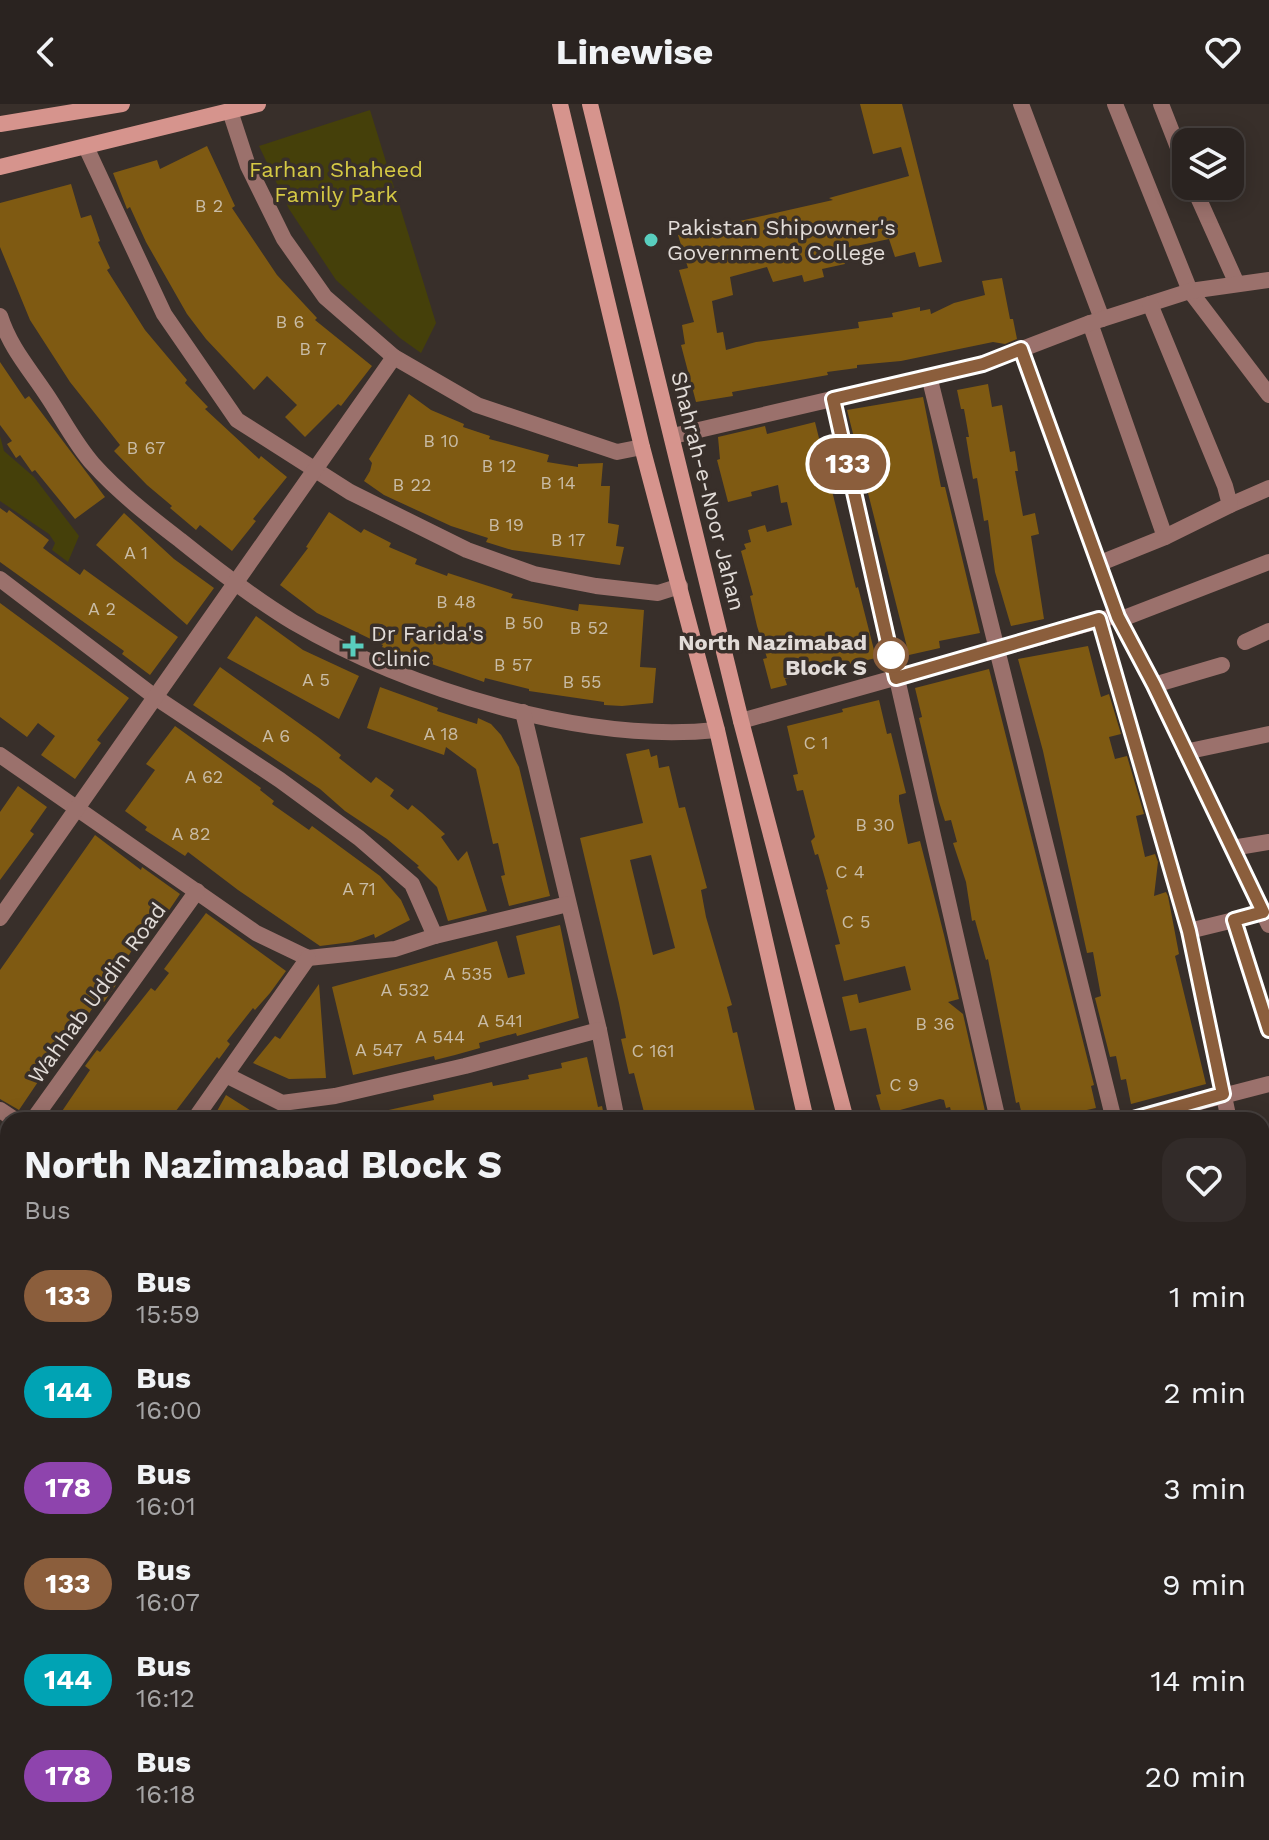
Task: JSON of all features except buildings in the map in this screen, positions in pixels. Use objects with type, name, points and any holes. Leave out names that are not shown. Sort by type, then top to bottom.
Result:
[{"type":"main road","points":[[0,124],[73,108],[122,104]]},
{"type":"main road","points":[[0,167],[258,104]]},
{"type":"main road","points":[[560,104],[642,447],[717,730],[804,1112]]},
{"type":"main road","name":"Shahrah-e-Noor Jahan","points":[[590,104],[741,721],[844,1112]]},
{"type":"street","points":[[1021,104],[1096,321],[1165,537]]},
{"type":"street","points":[[1115,104],[1190,291],[1269,395]]},
{"type":"street","points":[[1161,104],[1172,132]]},
{"type":"street","points":[[230,111],[248,166],[284,239],[325,297],[394,357],[477,405],[617,452],[642,447]]},
{"type":"street","points":[[86,147],[164,314],[237,420],[314,471],[407,523],[467,550],[534,574],[658,593],[680,586]]},
{"type":"street","points":[[1199,200],[1237,284]]},
{"type":"street","points":[[673,436],[983,364],[1096,321],[1190,291],[1269,280]]},
{"type":"street","points":[[1150,304],[1230,505]]},
{"type":"street","points":[[0,316],[4,341],[92,463],[159,524],[235,584],[292,621],[342,648],[477,702],[581,724],[684,733],[717,730]]},
{"type":"street","points":[[1021,349],[1118,618],[1154,685],[1266,918],[1234,920],[1189,931]]},
{"type":"street","points":[[0,918],[394,357]]},
{"type":"street","points":[[929,376],[1112,1112]]},
{"type":"street","points":[[833,399],[996,1112]]},
{"type":"street","points":[[1098,564],[1165,537],[1269,488]]},
{"type":"street","points":[[741,721],[1099,619],[1118,618],[1269,562]]},
{"type":"street","points":[[0,579],[155,697],[280,780],[359,838],[412,884],[435,936]]},
{"type":"street","points":[[1099,619],[1189,931],[1227,1112]]},
{"type":"street","points":[[1245,642],[1269,631]]},
{"type":"street","points":[[1154,685],[1222,665]]},
{"type":"street","points":[[523,712],[599,1030],[615,1112]]},
{"type":"street","points":[[1185,752],[1269,734]]},
{"type":"street","points":[[0,755],[256,933],[308,958],[395,949],[435,936],[568,904]]},
{"type":"street","points":[[1232,848],[1269,842]]},
{"type":"street","name":"Wahhab Uddin Road","points":[[39,1112],[197,891]]},
{"type":"street","points":[[1234,920],[1269,1030]]},
{"type":"street","points":[[200,1112],[308,958]]},
{"type":"street","points":[[226,1075],[282,1103],[335,1096],[465,1066],[599,1030]]},
{"type":"street","points":[[1159,1112],[1269,1084]]},
{"type":"green space","name":"Farhan Shaheed Family Park","points":[[370,110],[436,323],[421,353],[336,280],[289,209],[259,146]]},
{"type":"green space","points":[[0,436],[4,451],[34,477],[79,536],[68,562],[52,550],[55,543],[49,534],[0,501]]},
{"type":"bus line","name":"133","points":[[1159,1112],[1223,1094],[1189,931],[1099,619],[896,678],[833,399],[983,364],[1021,349],[1118,617],[1263,912],[1234,920],[1269,1030]]},
{"type":"place","name":"Pakistan Shipowner's Government College","points":[[651,240]]},
{"type":"place","name":"Dr Farida's Clinic","points":[[353,646]]},
{"type":"place","name":"North Nazimabad Block S","points":[[891,655]]}]
